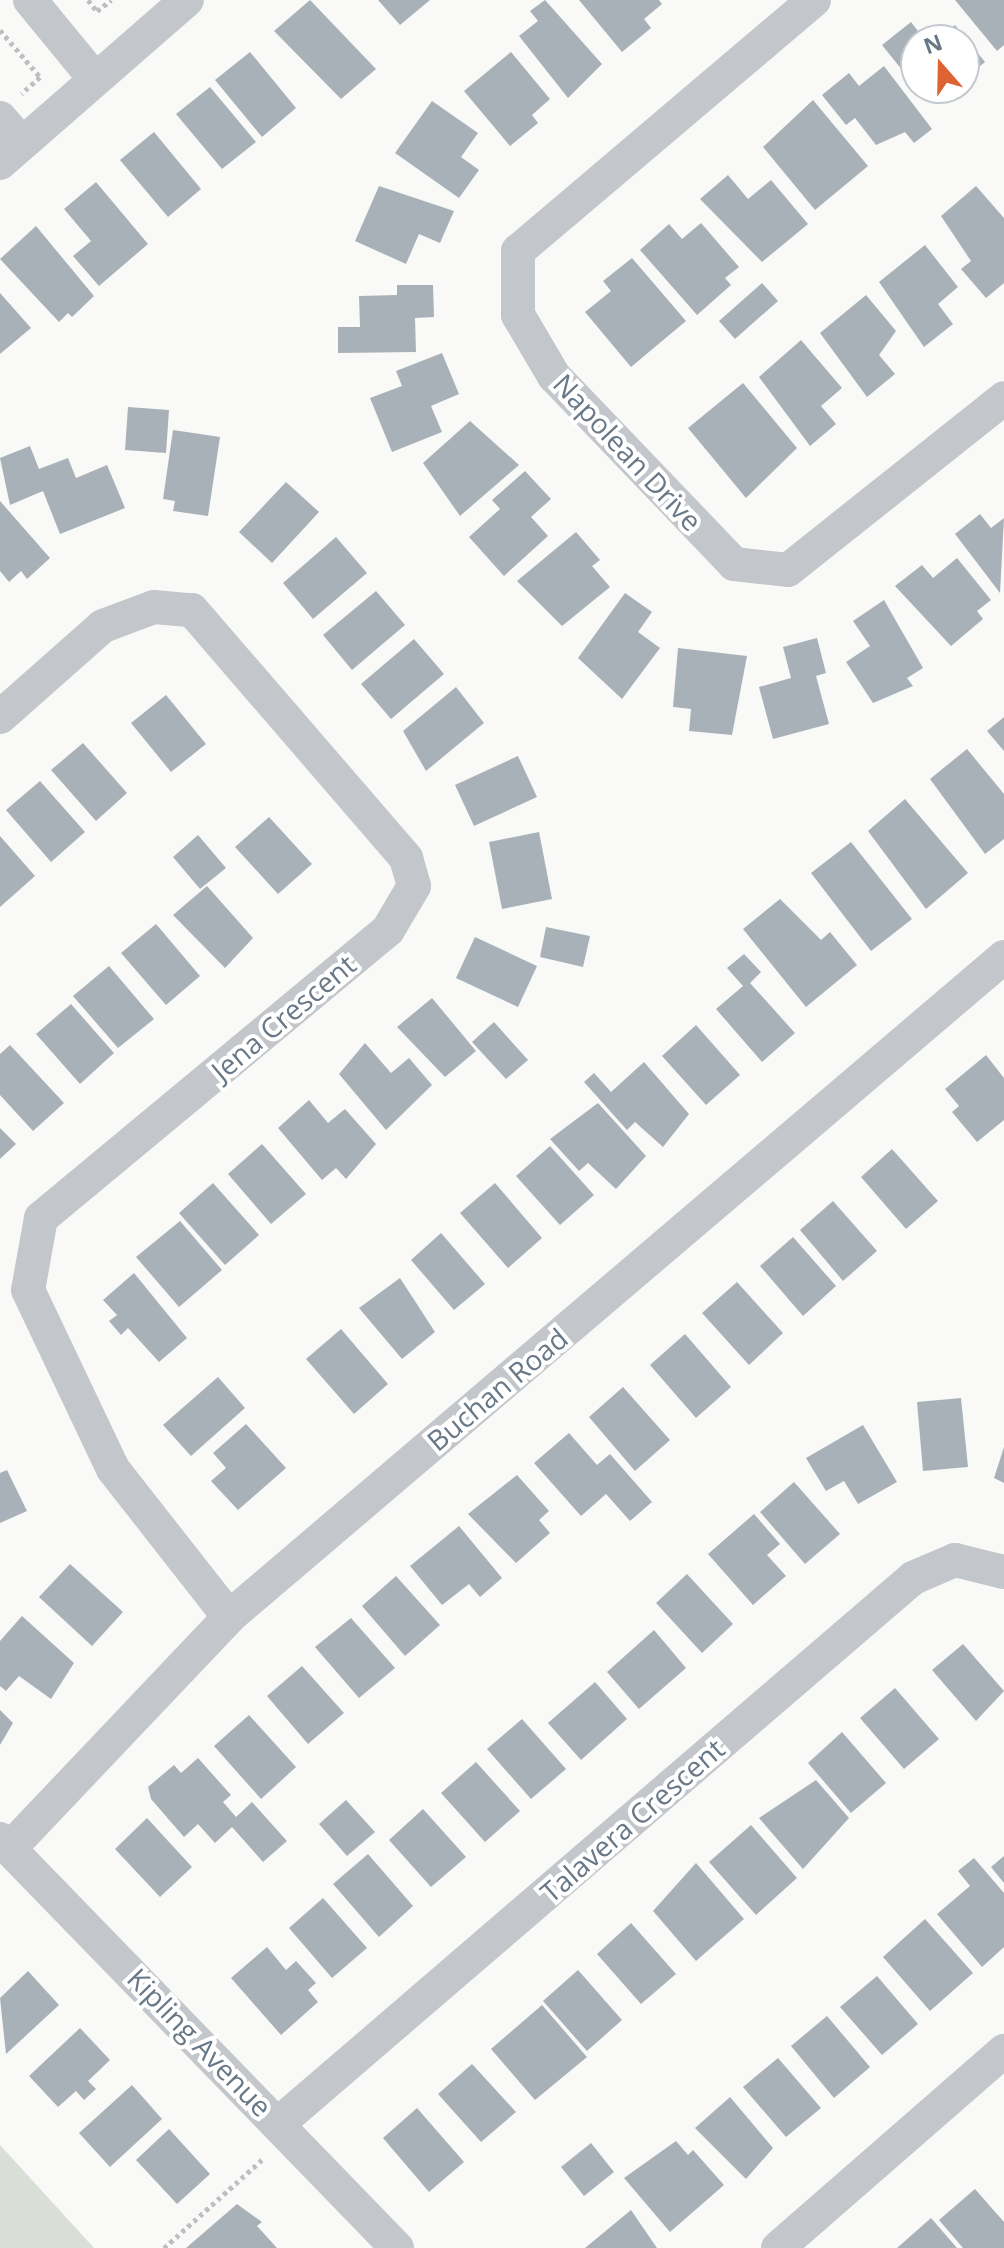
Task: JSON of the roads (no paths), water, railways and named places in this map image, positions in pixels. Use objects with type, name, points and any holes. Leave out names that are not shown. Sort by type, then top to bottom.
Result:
[{"type":"street","points":[[30,0],[94,78]]},
{"type":"street","points":[[8,132],[94,78],[187,0]]},
{"type":"street","name":"Napolean Drive","points":[[814,0],[518,251],[518,315],[554,376],[734,564],[788,570],[1004,398]]},
{"type":"street","name":"Jena Crescent","points":[[0,717],[103,626],[154,607],[192,610],[406,858],[414,886],[388,930],[41,1218],[28,1290],[106,1456],[229,1617]]},
{"type":"street","name":"Buchan Road","points":[[6,1842],[229,1617],[1004,957]]},
{"type":"street","name":"Talavera Crescent","points":[[278,2124],[913,1578],[955,1560],[1004,1572]]},
{"type":"street","name":"Kipling Avenue","points":[[6,1842],[397,2248]]},
{"type":"street","points":[[778,2248],[1004,2051]]}]
